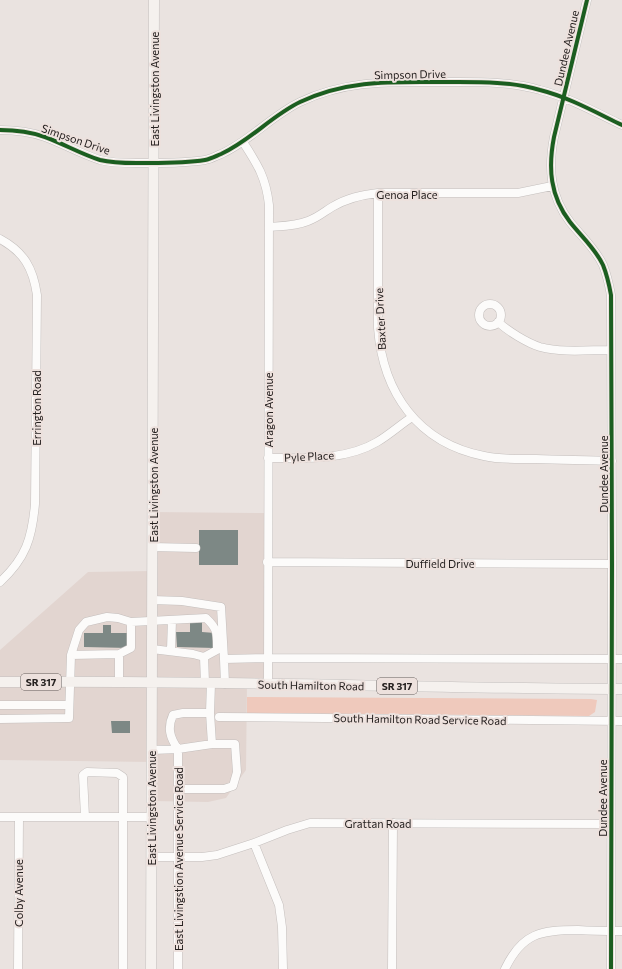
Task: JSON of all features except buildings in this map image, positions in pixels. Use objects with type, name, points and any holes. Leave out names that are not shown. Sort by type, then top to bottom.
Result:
[{"type":"main road","name":"East Livingston Avenue","points":[[150,969],[154,0]]},
{"type":"main road","name":"South Hamilton Road","points":[[0,682],[119,681],[225,684],[617,689]]},
{"type":"street","name":"Dundee Avenue","points":[[587,0],[552,150],[551,174],[552,186],[563,211],[569,221],[594,250],[608,279],[611,294],[611,658],[617,689],[612,721],[611,969]]},
{"type":"street","name":"Simpson Drive","points":[[0,130],[26,132],[45,137],[101,160],[119,163],[180,163],[208,160],[232,149],[271,120],[305,99],[335,88],[397,82],[493,82],[510,84],[540,90],[563,98],[622,125]]},
{"type":"street","name":"Aragon Avenue","points":[[243,142],[259,167],[264,178],[269,205],[267,562],[268,684]]},
{"type":"street","name":"Genoa Place","points":[[269,227],[295,225],[309,221],[320,216],[341,202],[354,197],[378,193],[518,193],[552,186]]},
{"type":"street","name":"Baxter Drive","points":[[378,193],[380,343],[387,375],[401,402],[412,416],[441,440],[467,452],[485,457],[507,459],[612,461]]},
{"type":"street","name":"Errington Road","points":[[0,239],[11,245],[22,255],[30,267],[35,281],[37,296],[34,521],[30,538],[24,553],[14,568],[0,582]]},
{"type":"street","points":[[498,322],[508,331],[539,347],[555,350],[611,350]]},
{"type":"street","name":"Pyle Place","points":[[268,458],[318,458],[358,450],[376,443],[412,416]]},
{"type":"street","points":[[152,547],[196,548]]},
{"type":"street","name":"Duffield Drive","points":[[267,562],[612,564]]},
{"type":"street","points":[[152,600],[182,601],[221,607],[225,684]]},
{"type":"street","points":[[0,719],[69,718],[71,655],[79,630],[86,622],[107,617],[118,618],[131,622],[206,618],[213,624],[217,632],[217,650],[204,657],[171,650],[152,649]]},
{"type":"street","points":[[171,650],[172,620]]},
{"type":"street","points":[[71,655],[119,654],[131,648],[131,622]]},
{"type":"street","points":[[119,654],[119,681]]},
{"type":"street","points":[[204,657],[208,683],[212,744]]},
{"type":"street","points":[[224,659],[622,658]]},
{"type":"street","points":[[0,705],[69,704]]},
{"type":"street","points":[[178,749],[171,739],[170,720],[173,715],[183,713],[210,713]]},
{"type":"street","name":"South Hamilton Road Service Road","points":[[219,717],[622,721]]},
{"type":"street","points":[[152,750],[178,749],[212,744],[235,744],[237,772],[233,786],[224,789],[178,789]]},
{"type":"street","name":"East Livingstion Avenue Service Road","points":[[178,749],[178,969]]},
{"type":"street","points":[[85,817],[83,774],[87,772],[117,773],[123,777],[123,969]]},
{"type":"street","points":[[0,817],[151,817]]},
{"type":"street","name":"Colby Avenue","points":[[18,969],[19,817]]},
{"type":"street","name":"Grattan Road","points":[[151,857],[217,855],[310,823],[611,824]]},
{"type":"street","points":[[392,969],[393,823]]},
{"type":"street","points":[[254,843],[279,905],[282,927],[283,969]]},
{"type":"street","points":[[505,969],[514,952],[520,945],[535,935],[556,930],[622,931]]},
{"type":"shaded area","points":[[152,512],[267,513],[268,683],[247,683],[246,770],[226,798],[208,802],[152,801],[151,762],[0,760],[0,650],[88,572],[151,571]]},
{"type":"shaded area","points":[[247,697],[597,700],[595,712],[589,716],[247,713]]},
{"type":"cycle path","points":[[587,0],[554,137],[551,171],[552,181],[558,202],[570,222],[600,259],[606,272],[611,295],[611,969]]},
{"type":"cycle path","points":[[0,130],[11,130],[40,135],[93,158],[118,163],[177,163],[207,160],[232,149],[280,114],[300,102],[336,89],[371,83],[389,82],[469,82],[528,87],[571,101],[622,125]]}]
